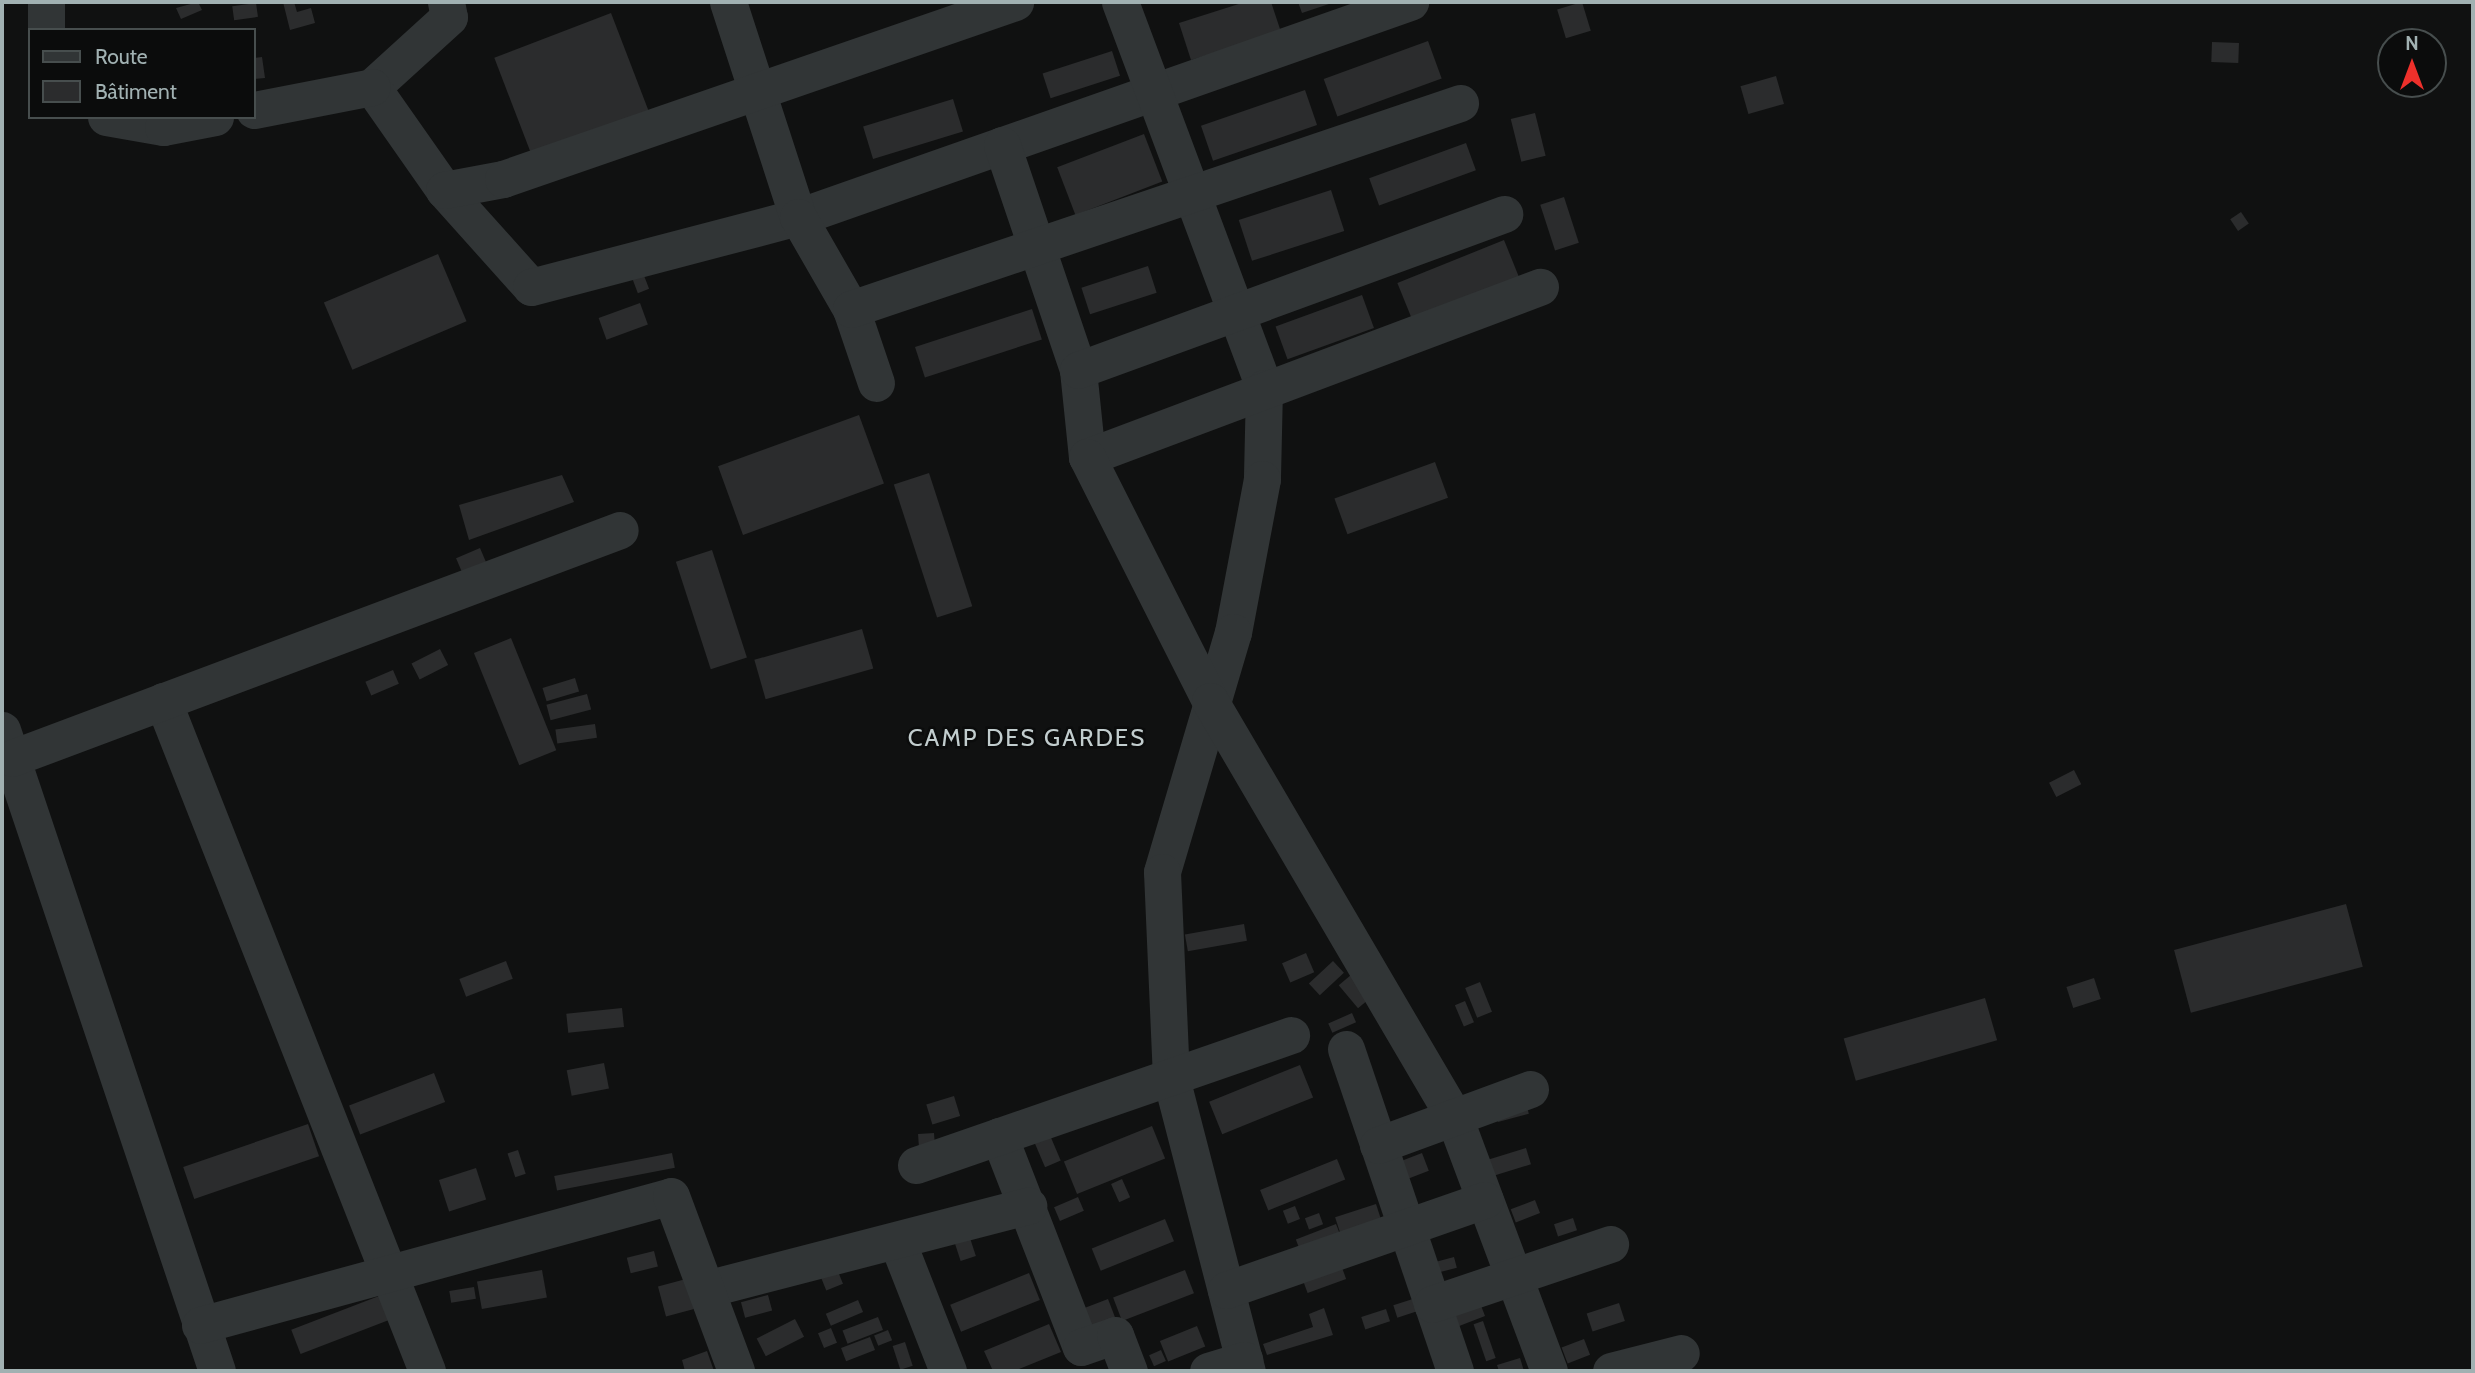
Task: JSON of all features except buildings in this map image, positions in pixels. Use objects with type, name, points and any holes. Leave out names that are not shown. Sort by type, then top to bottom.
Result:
[{"type":"street","points":[[46,2],[46,28]]},
{"type":"street","points":[[256,110],[372,87],[449,17],[446,2]]},
{"type":"street","points":[[727,2],[798,217],[850,309],[876,383]]},
{"type":"street","points":[[444,190],[503,179],[1015,2]]},
{"type":"street","points":[[1120,2],[1264,388],[1262,479],[1233,632],[1210,701],[1162,872],[1171,1078],[1246,1366],[1208,1371]]},
{"type":"street","points":[[372,87],[444,190],[531,287],[798,217],[1410,2]]},
{"type":"street","points":[[850,309],[1192,196],[1460,103]]},
{"type":"street","points":[[117,119],[163,127],[205,119]]},
{"type":"street","points":[[1002,145],[1078,370],[1087,457],[1210,701],[1454,1117],[1549,1371]]},
{"type":"street","points":[[1078,370],[1236,315],[1504,214]]},
{"type":"street","points":[[1087,457],[1264,388],[1540,287]]},
{"type":"street","points":[[217,1371],[7,744],[163,701],[620,530]]},
{"type":"street","points":[[163,701],[427,1371]]},
{"type":"street","points":[[916,1165],[1291,1035]]},
{"type":"street","points":[[1346,1049],[1455,1371]]},
{"type":"street","points":[[1378,1145],[1530,1089]]},
{"type":"street","points":[[999,1136],[1081,1347],[1115,1335],[1129,1371]]},
{"type":"street","points":[[200,1325],[671,1196],[736,1371]]},
{"type":"street","points":[[1226,1290],[1485,1200]]},
{"type":"street","points":[[706,1289],[1028,1206]]},
{"type":"street","points":[[897,1241],[948,1371]]},
{"type":"street","points":[[1433,1304],[1610,1244]]},
{"type":"street","points":[[1611,1371],[1681,1353]]},
{"type":"district","name":"CAMP DES GARDES","points":[[1027,738]]}]
